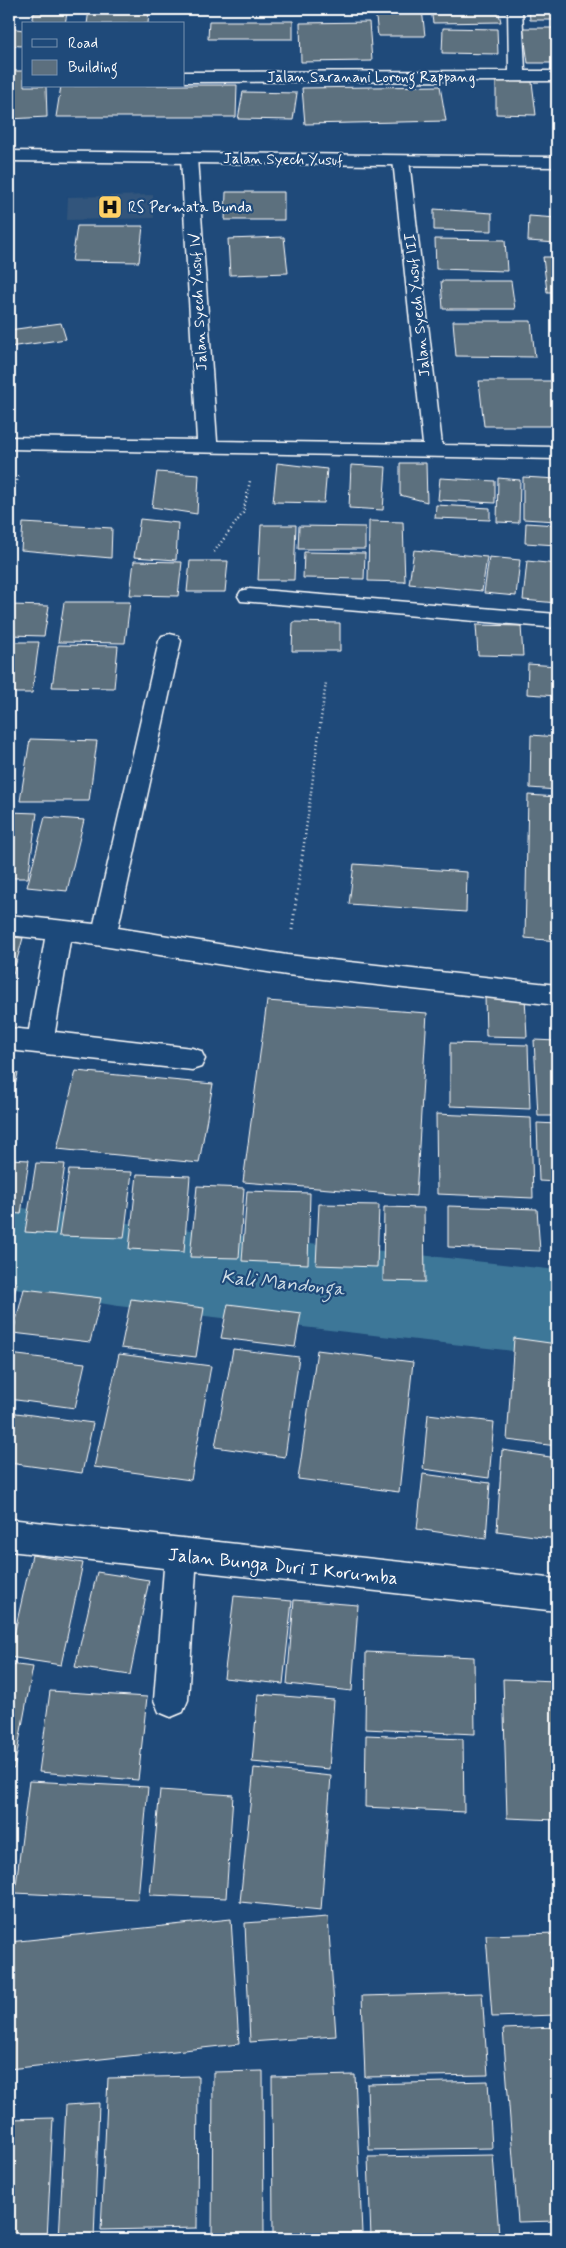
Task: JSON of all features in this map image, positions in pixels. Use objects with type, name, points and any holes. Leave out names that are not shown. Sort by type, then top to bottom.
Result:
[{"type":"street","points":[[515,9],[517,76]]},
{"type":"street","name":"Jalan Saranani Lorong Rappang","points":[[185,77],[557,76]]},
{"type":"street","name":"Jalan Syech Yusuf","points":[[9,156],[557,162]]},
{"type":"street","name":"Jalan Syech Yusuf IV","points":[[190,158],[207,446]]},
{"type":"street","name":"Jalan Syech Yusuf III","points":[[402,160],[433,450]]},
{"type":"street","points":[[9,443],[557,453]]},
{"type":"street","points":[[249,596],[557,621]]},
{"type":"street","points":[[104,935],[170,641]]},
{"type":"street","points":[[9,925],[104,935],[288,965],[557,995]]},
{"type":"street","points":[[40,1041],[59,930]]},
{"type":"street","points":[[9,1039],[192,1059]]},
{"type":"street","name":"Jalan Bunga Duri I Korumba","points":[[9,1535],[557,1595]]},
{"type":"street","points":[[171,1700],[180,1555]]},
{"type":"path","points":[[214,552],[244,513],[256,448]]},
{"type":"path","points":[[288,965],[326,682]]},
{"type":"shaded area","name":"RS Permata Bunda","points":[[153,195],[154,218],[67,220],[68,197]]},
{"type":"building","points":[[375,9],[422,9],[425,36],[378,36]]},
{"type":"building","points":[[431,9],[498,9],[501,22],[433,23]]},
{"type":"building","points":[[529,9],[557,9],[557,20],[530,20]]},
{"type":"building","points":[[89,10],[149,10],[148,22],[87,22]]},
{"type":"building","points":[[34,13],[67,13],[65,22],[32,22]]},
{"type":"building","points":[[209,21],[293,21],[293,39],[208,39]]},
{"type":"building","points":[[369,22],[372,61],[301,62],[300,23]]},
{"type":"building","points":[[9,28],[22,30],[21,46],[9,45]]},
{"type":"building","points":[[443,28],[497,29],[498,54],[442,53]]},
{"type":"building","points":[[523,28],[557,28],[557,63],[528,63]]},
{"type":"building","points":[[9,71],[22,71],[22,88],[46,88],[47,117],[9,119]]},
{"type":"building","points":[[496,81],[532,82],[536,115],[496,114]]},
{"type":"building","points":[[185,85],[237,85],[236,117],[56,117],[61,88],[185,88]]},
{"type":"building","points":[[440,86],[446,121],[305,124],[302,88]]},
{"type":"building","points":[[243,92],[297,93],[293,120],[238,119]]},
{"type":"building","points":[[226,192],[284,192],[284,220],[225,220]]},
{"type":"building","points":[[434,209],[492,213],[492,231],[434,230]]},
{"type":"building","points":[[529,216],[557,218],[557,243],[528,241]]},
{"type":"building","points":[[77,226],[143,226],[139,262],[72,261]]},
{"type":"building","points":[[284,237],[288,273],[230,275],[228,239]]},
{"type":"building","points":[[435,239],[505,240],[507,271],[436,269]]},
{"type":"building","points":[[543,257],[557,257],[557,292],[547,292]]},
{"type":"building","points":[[441,281],[511,281],[515,309],[443,309]]},
{"type":"building","points":[[453,321],[531,321],[535,357],[456,356]]},
{"type":"building","points":[[61,323],[66,339],[9,347],[9,330]]},
{"type":"building","points":[[479,381],[557,381],[557,426],[484,426]]},
{"type":"building","points":[[277,463],[327,469],[324,503],[273,502]]},
{"type":"building","points":[[400,463],[426,463],[427,502],[400,495]]},
{"type":"building","points":[[351,465],[386,467],[383,510],[349,508]]},
{"type":"building","points":[[157,472],[199,475],[197,514],[152,507]]},
{"type":"building","points":[[523,477],[557,479],[557,521],[523,519]]},
{"type":"building","points":[[440,478],[495,481],[495,503],[438,500]]},
{"type":"building","points":[[498,478],[520,480],[519,523],[497,522]]},
{"type":"building","points":[[436,505],[490,508],[490,520],[435,518]]},
{"type":"building","points":[[140,519],[178,523],[176,560],[134,557]]},
{"type":"building","points":[[369,521],[403,522],[405,582],[368,581]]},
{"type":"building","points":[[23,523],[112,528],[111,558],[21,550]]},
{"type":"building","points":[[526,523],[557,525],[557,545],[525,543]]},
{"type":"building","points":[[261,525],[296,525],[294,580],[258,580]]},
{"type":"building","points":[[299,526],[365,527],[365,549],[298,549]]},
{"type":"building","points":[[414,550],[487,557],[482,591],[409,584]]},
{"type":"building","points":[[304,552],[365,553],[364,579],[303,578]]},
{"type":"building","points":[[489,557],[520,560],[516,596],[484,593]]},
{"type":"building","points":[[134,561],[182,562],[178,596],[130,595]]},
{"type":"building","points":[[190,561],[228,561],[225,592],[187,592]]},
{"type":"building","points":[[527,561],[557,564],[557,603],[523,600]]},
{"type":"building","points":[[64,602],[130,602],[125,643],[58,642]]},
{"type":"building","points":[[9,605],[49,606],[44,636],[9,635]]},
{"type":"building","points":[[293,622],[340,623],[340,651],[292,651]]},
{"type":"building","points":[[476,625],[521,626],[523,656],[478,655]]},
{"type":"building","points":[[9,642],[39,642],[32,693],[9,693]]},
{"type":"building","points":[[58,645],[118,646],[114,688],[52,687]]},
{"type":"building","points":[[528,664],[557,666],[557,696],[527,694]]},
{"type":"building","points":[[531,735],[557,737],[557,790],[530,788]]},
{"type":"building","points":[[30,739],[97,741],[89,801],[20,801]]},
{"type":"building","points":[[528,795],[557,797],[557,941],[525,938]]},
{"type":"building","points":[[9,812],[37,813],[28,878],[9,878]]},
{"type":"building","points":[[45,817],[84,820],[67,891],[27,887]]},
{"type":"building","points":[[354,864],[467,872],[466,912],[349,904]]},
{"type":"building","points":[[9,937],[23,938],[9,988]]},
{"type":"building","points":[[485,996],[525,997],[527,1037],[486,1036]]},
{"type":"building","points":[[267,1001],[427,1013],[416,1196],[243,1182]]},
{"type":"building","points":[[534,1040],[557,1041],[557,1116],[538,1116]]},
{"type":"building","points":[[450,1043],[528,1045],[530,1109],[450,1106]]},
{"type":"building","points":[[76,1071],[213,1084],[199,1163],[57,1149]]},
{"type":"building","points":[[9,1072],[18,1073],[9,1111]]},
{"type":"building","points":[[436,1114],[531,1118],[533,1198],[437,1194]]},
{"type":"building","points":[[537,1123],[557,1124],[557,1182],[539,1181]]},
{"type":"building","points":[[9,1159],[29,1160],[21,1214],[9,1213]]},
{"type":"building","points":[[36,1163],[65,1164],[55,1234],[25,1232]]},
{"type":"building","points":[[69,1170],[132,1172],[124,1238],[59,1236]]},
{"type":"building","points":[[137,1174],[190,1176],[184,1252],[129,1249]]},
{"type":"building","points":[[197,1186],[244,1188],[239,1258],[190,1257]]},
{"type":"building","points":[[247,1191],[310,1193],[308,1264],[242,1261]]},
{"type":"building","points":[[553,1198],[557,1198],[557,1283]]},
{"type":"building","points":[[319,1204],[379,1205],[377,1267],[316,1265]]},
{"type":"building","points":[[448,1206],[537,1209],[540,1251],[448,1247]]},
{"type":"building","points":[[384,1207],[424,1208],[425,1282],[383,1281]]},
{"type":"building","points":[[9,1282],[17,1283],[9,1315]]},
{"type":"building","points":[[24,1289],[101,1298],[90,1342],[13,1333]]},
{"type":"building","points":[[131,1299],[204,1308],[196,1357],[121,1348]]},
{"type":"building","points":[[228,1304],[301,1313],[295,1347],[221,1338]]},
{"type":"building","points":[[514,1338],[557,1344],[557,1446],[507,1440]]},
{"type":"building","points":[[233,1349],[299,1357],[285,1457],[215,1447]]},
{"type":"building","points":[[317,1350],[413,1362],[399,1492],[298,1479]]},
{"type":"building","points":[[9,1354],[85,1363],[75,1408],[9,1399]]},
{"type":"building","points":[[119,1354],[211,1366],[191,1480],[94,1467]]},
{"type":"building","points":[[9,1412],[93,1423],[82,1473],[9,1463]]},
{"type":"building","points":[[428,1414],[494,1422],[489,1478],[423,1469]]},
{"type":"building","points":[[502,1450],[557,1458],[557,1539],[497,1531]]},
{"type":"building","points":[[423,1474],[490,1483],[486,1539],[417,1529]]},
{"type":"building","points":[[32,1555],[83,1563],[61,1665],[9,1657]]},
{"type":"building","points":[[97,1572],[149,1580],[130,1675],[75,1667]]},
{"type":"building","points":[[234,1596],[292,1601],[283,1684],[224,1678]]},
{"type":"building","points":[[294,1600],[358,1605],[352,1691],[287,1684]]},
{"type":"building","points":[[366,1652],[474,1657],[475,1734],[365,1729]]},
{"type":"building","points":[[9,1664],[33,1667],[14,1769],[9,1768]]},
{"type":"building","points":[[503,1679],[557,1681],[557,1820],[507,1818]]},
{"type":"building","points":[[50,1691],[147,1697],[138,1780],[39,1772]]},
{"type":"building","points":[[258,1694],[334,1700],[329,1769],[252,1762]]},
{"type":"building","points":[[366,1735],[463,1739],[464,1812],[365,1807]]},
{"type":"building","points":[[254,1768],[331,1776],[321,1910],[240,1902]]},
{"type":"building","points":[[29,1781],[148,1787],[138,1899],[15,1893]]},
{"type":"building","points":[[160,1790],[233,1795],[226,1898],[150,1895]]},
{"type":"building","points":[[328,1917],[336,2036],[250,2042],[245,1923]]},
{"type":"building","points":[[231,1919],[239,2044],[9,2069],[9,1942]]},
{"type":"building","points":[[557,1933],[557,2015],[492,2017],[486,1935]]},
{"type":"building","points":[[482,1993],[488,2075],[365,2077],[362,1996]]},
{"type":"building","points":[[557,2027],[557,2221],[518,2222],[503,2029]]},
{"type":"building","points":[[263,2071],[264,2237],[212,2238],[213,2072]]},
{"type":"building","points":[[355,2075],[362,2233],[273,2234],[272,2077]]},
{"type":"building","points":[[198,2076],[197,2228],[101,2230],[108,2078]]},
{"type":"building","points":[[488,2081],[492,2148],[369,2150],[367,2084]]},
{"type":"building","points":[[99,2103],[94,2239],[59,2239],[66,2105]]},
{"type":"building","points":[[53,2118],[47,2239],[9,2239],[9,2119]]},
{"type":"building","points":[[493,2155],[499,2234],[371,2238],[368,2157]]},
{"type":"waterway","name":"Kali Mandonga","points":[[9,1247],[118,1264],[557,1313]]},
{"type":"place","name":"RS Permata Bunda","points":[[110,207]]}]
